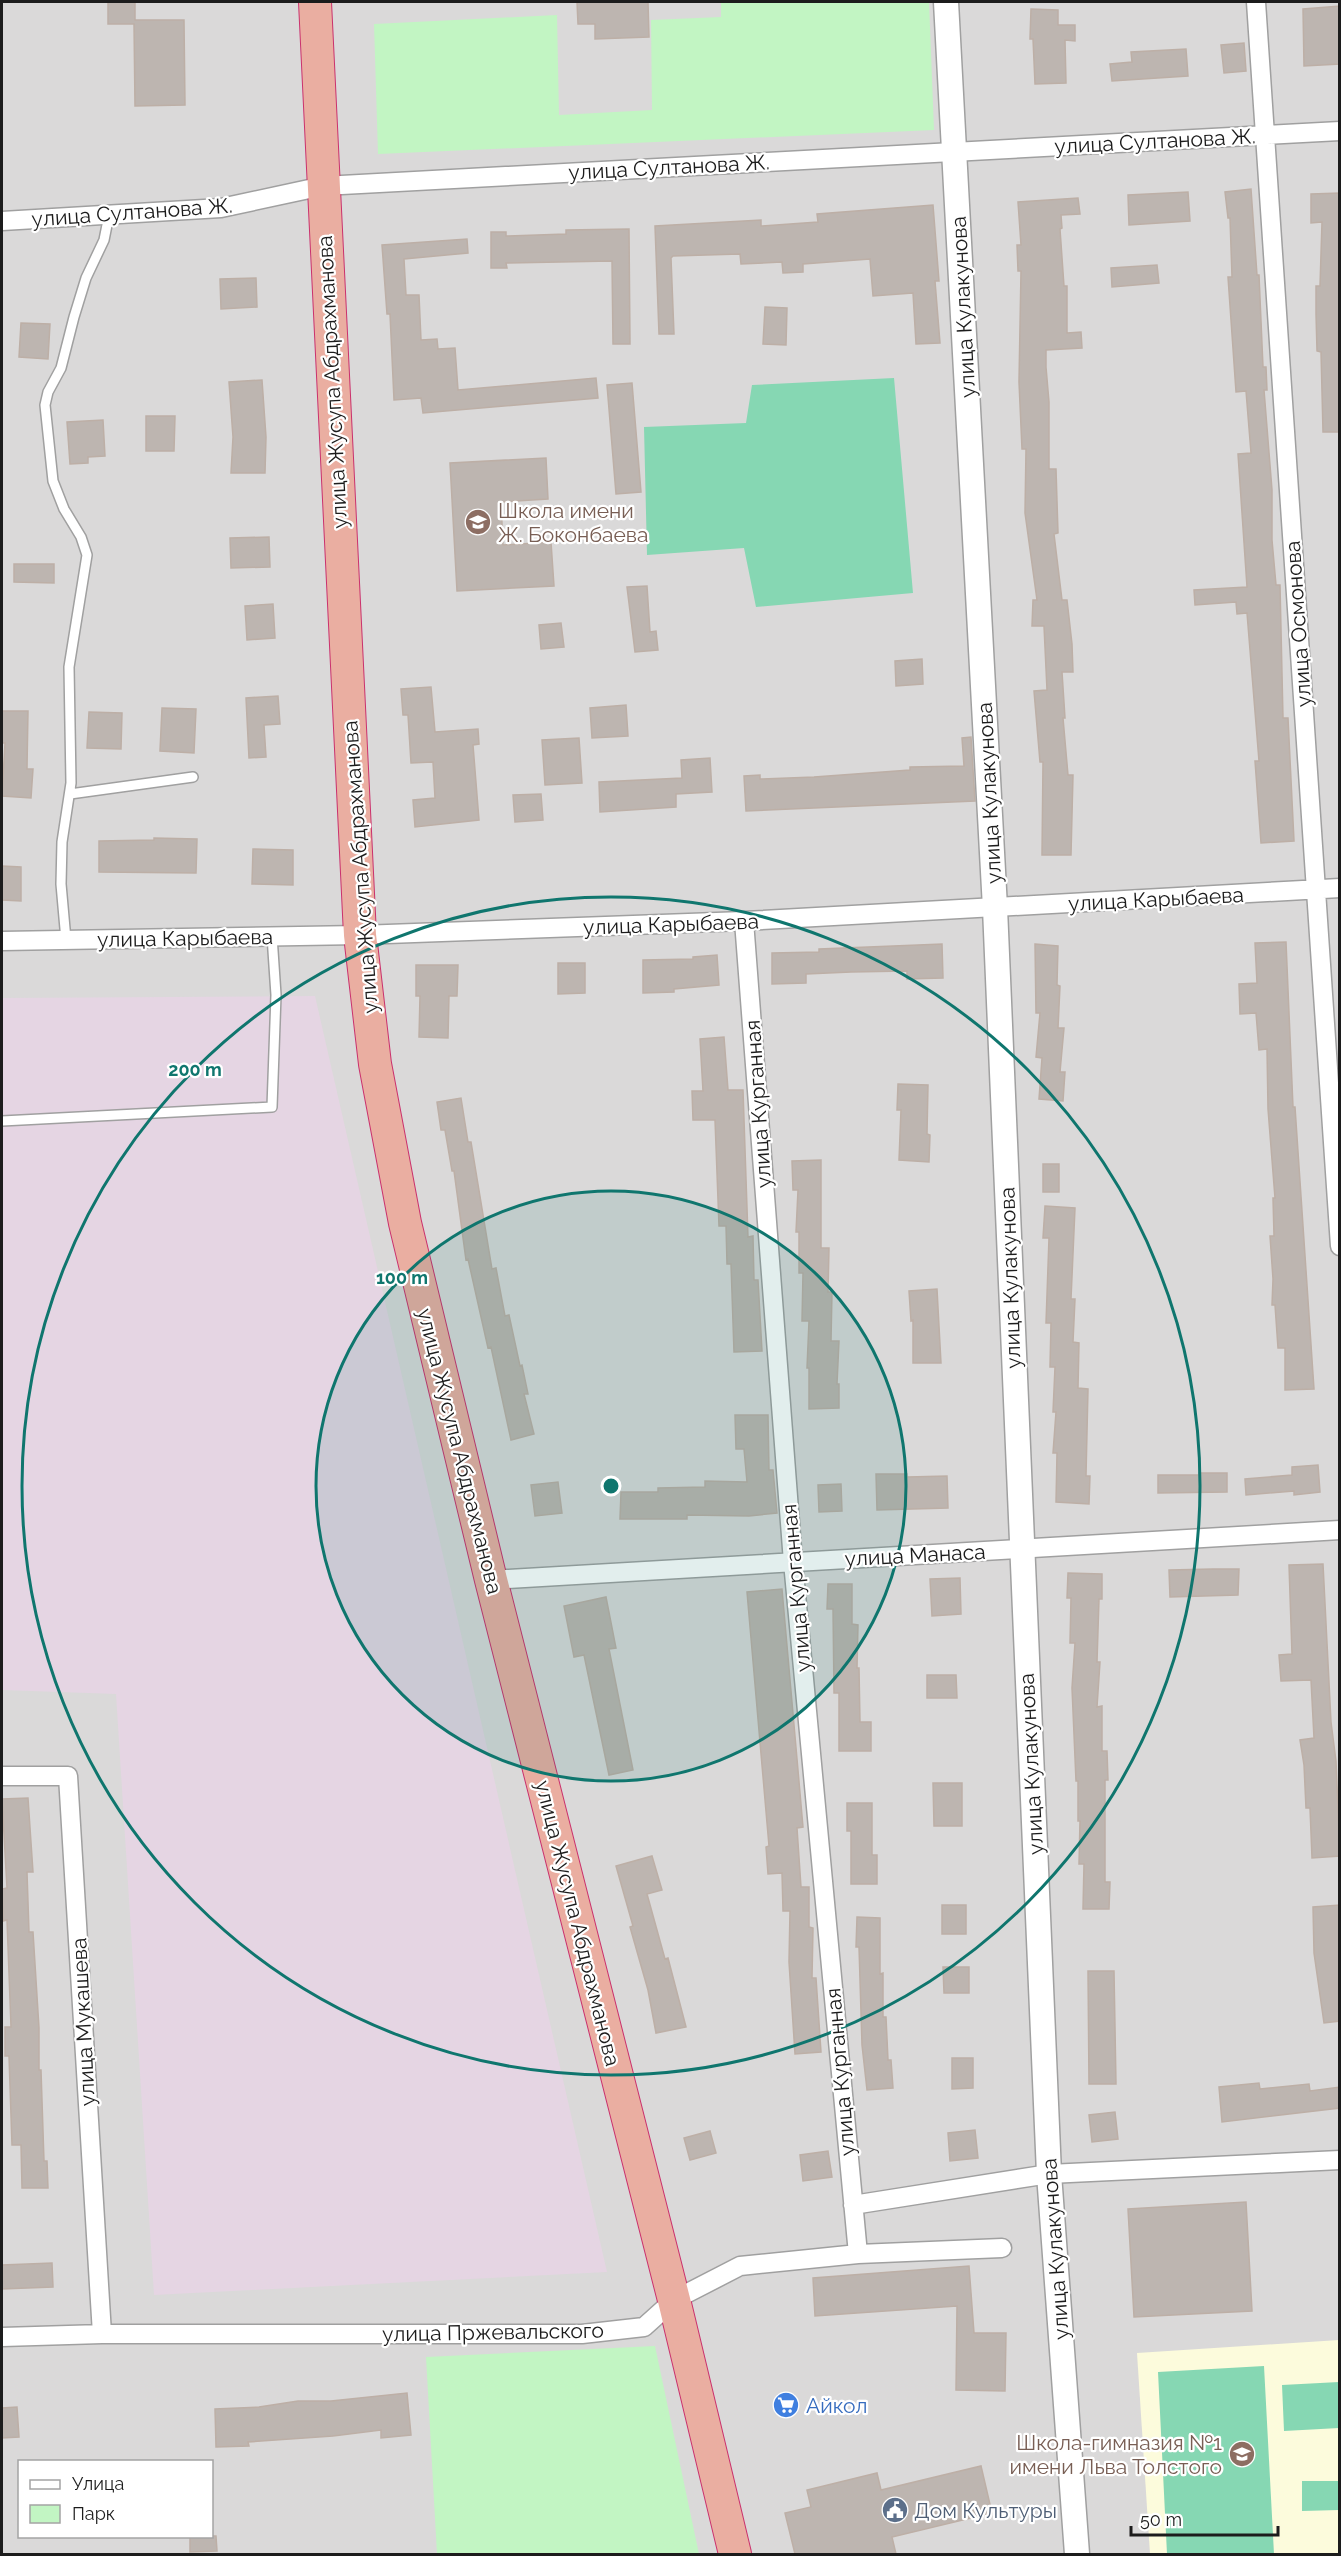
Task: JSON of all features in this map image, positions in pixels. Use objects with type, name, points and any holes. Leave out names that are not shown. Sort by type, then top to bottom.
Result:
[{"type":"highway","name":"улица Жусупа Абдрахманова","points":[[315,2],[360,935],[375,1064],[405,1223],[491,1580],[674,2300],[735,2554]]},
{"type":"street","name":"улица Кулакунова","points":[[946,2],[995,908],[1049,2174],[1077,2554]]},
{"type":"street","name":"улица Осмонова","points":[[1256,2],[1340,1246]]},
{"type":"street","name":"улица Султанова Ж.","points":[[2,221],[221,208],[323,186],[1340,130]]},
{"type":"street","name":"улица Карыбаева","points":[[2,942],[360,935],[744,921],[1340,888]]},
{"type":"street","name":"улица Курганная","points":[[744,921],[793,1562],[858,2254]]},
{"type":"street","name":"улица Манаса","points":[[491,1580],[1340,1530]]},
{"type":"street","name":"улица Мукашева","points":[[2,1776],[68,1776],[102,2334]]},
{"type":"street","points":[[853,2205],[1049,2174],[1340,2160]]},
{"type":"street","name":"улица Пржевальского","points":[[2,2337],[102,2334],[582,2334],[644,2327],[674,2300],[740,2266],[858,2254],[1002,2248]]},
{"type":"lane","points":[[66,940],[61,884],[62,842],[70,794],[69,667],[87,555],[81,537],[64,509],[53,481],[45,405],[48,392],[61,368],[86,278],[104,240],[109,215]]},
{"type":"lane","points":[[70,794],[193,777]]},
{"type":"lane","points":[[2,1121],[272,1107],[276,995],[272,936]]},
{"type":"shaded area","points":[[2,2],[1339,2],[1339,2554],[2,2554]]},
{"type":"shaded area","points":[[315,996],[607,2272],[154,2295],[116,1694],[2,1690],[2,998]]},
{"type":"shaded area","name":"Школа-гимназия №1 имени Льва Толстого","points":[[1339,2340],[1339,2554],[1150,2554],[1137,2353]]},
{"type":"green space","points":[[721,2],[929,2],[934,130],[378,154],[374,24],[557,15],[559,115],[652,110],[651,20],[721,17]]},
{"type":"green space","points":[[894,378],[913,593],[756,607],[744,548],[647,555],[644,427],[746,423],[752,385]]},
{"type":"green space","points":[[655,2346],[699,2554],[437,2554],[426,2357]]},
{"type":"green space","points":[[1264,2366],[1274,2554],[1167,2554],[1158,2372]]},
{"type":"green space","points":[[1339,2382],[1339,2428],[1284,2431],[1282,2385]]},
{"type":"green space","points":[[1302,2481],[1339,2481],[1339,2510],[1302,2511]]},
{"type":"building","points":[[108,2],[135,2],[135,20],[184,20],[185,105],[135,106],[134,24],[108,24]]},
{"type":"building","points":[[577,2],[648,2],[649,37],[595,39],[595,24],[578,24]]},
{"type":"building","points":[[1340,6],[1340,64],[1304,66],[1303,9]]},
{"type":"building","points":[[1031,9],[1058,10],[1058,25],[1075,25],[1075,41],[1065,40],[1066,83],[1035,84],[1033,39],[1030,39]]},
{"type":"building","points":[[1244,43],[1246,71],[1224,73],[1221,45]]},
{"type":"building","points":[[1186,49],[1188,76],[1112,81],[1110,64],[1132,62],[1131,52]]},
{"type":"building","points":[[1251,189],[1257,275],[1259,275],[1263,367],[1266,367],[1267,390],[1264,390],[1272,490],[1272,540],[1276,585],[1280,585],[1283,718],[1288,718],[1294,841],[1261,843],[1255,761],[1259,761],[1247,613],[1237,614],[1236,602],[1195,605],[1194,590],[1247,587],[1238,454],[1251,453],[1246,391],[1236,392],[1228,277],[1232,277],[1230,218],[1228,218],[1225,192]]},
{"type":"building","points":[[1188,192],[1190,221],[1129,225],[1128,195]]},
{"type":"building","points":[[1340,193],[1340,432],[1323,432],[1321,352],[1317,351],[1316,314],[1316,286],[1320,286],[1322,222],[1311,223],[1311,194]]},
{"type":"building","points":[[1078,198],[1080,214],[1061,215],[1062,228],[1060,229],[1064,286],[1067,286],[1067,333],[1081,332],[1082,348],[1046,350],[1049,469],[1056,469],[1058,533],[1054,534],[1062,600],[1067,600],[1072,644],[1073,672],[1062,672],[1068,775],[1073,775],[1071,855],[1042,855],[1043,762],[1040,762],[1034,691],[1047,690],[1044,626],[1032,626],[1033,600],[1037,600],[1025,513],[1026,449],[1022,449],[1019,382],[1021,271],[1018,271],[1017,245],[1021,245],[1018,202]]},
{"type":"building","points":[[933,205],[939,281],[935,281],[940,343],[916,344],[913,293],[873,296],[870,259],[803,264],[803,272],[783,273],[782,262],[741,264],[740,254],[673,256],[671,258],[674,334],[659,334],[655,226],[761,220],[761,226],[818,222],[817,214]]},
{"type":"building","points":[[629,229],[630,344],[613,344],[612,261],[506,263],[507,268],[491,268],[491,232],[506,232],[506,236],[566,234],[566,230]]},
{"type":"building","points":[[467,239],[468,253],[404,259],[406,295],[419,295],[421,340],[437,339],[438,349],[455,348],[458,390],[596,378],[598,398],[423,413],[421,398],[394,400],[390,314],[387,314],[382,245]]},
{"type":"building","points":[[1157,265],[1159,283],[1112,287],[1111,268]]},
{"type":"building","points":[[256,278],[257,307],[221,309],[220,279]]},
{"type":"building","points":[[765,307],[787,308],[786,345],[763,344]]},
{"type":"building","points":[[21,323],[50,324],[48,359],[19,357]]},
{"type":"building","points":[[262,380],[266,437],[265,473],[231,473],[233,437],[229,382]]},
{"type":"building","points":[[632,383],[641,492],[616,494],[607,385]]},
{"type":"building","points":[[146,416],[175,416],[174,451],[146,451]]},
{"type":"building","points":[[103,420],[105,456],[88,457],[88,463],[70,464],[67,422]]},
{"type":"building","name":"Школа имени Ж. Боконбаева","points":[[546,458],[548,499],[501,502],[503,545],[551,542],[554,586],[457,591],[450,463]]},
{"type":"building","points":[[269,537],[270,567],[231,568],[230,538]]},
{"type":"building","points":[[14,564],[54,564],[54,583],[14,582]]},
{"type":"building","points":[[647,586],[650,632],[656,631],[658,650],[635,652],[627,587]]},
{"type":"building","points":[[273,604],[275,638],[247,640],[245,606]]},
{"type":"building","points":[[561,623],[564,647],[541,649],[539,625]]},
{"type":"building","points":[[922,659],[923,684],[896,686],[895,661]]},
{"type":"building","points":[[431,687],[435,732],[478,729],[479,744],[473,745],[479,820],[415,827],[413,800],[435,798],[433,762],[411,763],[408,715],[403,715],[401,689]]},
{"type":"building","points":[[278,696],[280,724],[264,725],[266,757],[249,758],[246,698]]},
{"type":"building","points":[[626,705],[628,736],[592,738],[590,708]]},
{"type":"building","points":[[162,708],[196,709],[194,753],[160,751]]},
{"type":"building","points":[[2,711],[28,711],[27,769],[33,769],[31,798],[2,796],[5,743],[2,743]]},
{"type":"building","points":[[89,712],[122,713],[121,749],[87,748]]},
{"type":"building","points":[[971,737],[975,801],[746,811],[744,776],[760,775],[760,779],[814,777],[910,770],[910,767],[964,766],[962,738]]},
{"type":"building","points":[[579,738],[582,783],[545,785],[542,740]]},
{"type":"building","points":[[710,758],[712,792],[676,794],[676,807],[600,812],[599,782],[682,778],[681,760]]},
{"type":"building","points":[[541,794],[543,820],[515,822],[513,795]]},
{"type":"building","points":[[154,838],[197,839],[196,873],[99,872],[99,841],[154,840]]},
{"type":"building","points":[[253,849],[293,850],[293,885],[252,884]]},
{"type":"building","points":[[2,866],[21,867],[21,901],[2,900]]},
{"type":"building","points":[[1286,942],[1293,1107],[1295,1107],[1314,1389],[1285,1390],[1285,1348],[1278,1348],[1275,1305],[1272,1305],[1270,1236],[1274,1236],[1273,1198],[1275,1198],[1268,1109],[1267,1049],[1259,1050],[1256,1013],[1240,1014],[1239,984],[1257,983],[1255,943]]},
{"type":"building","points":[[942,944],[943,978],[907,979],[907,971],[851,972],[806,974],[806,983],[772,984],[772,953]]},
{"type":"building","points":[[1035,944],[1058,946],[1057,985],[1060,986],[1058,1028],[1064,1028],[1060,1072],[1065,1072],[1063,1101],[1039,1099],[1042,1058],[1036,1057],[1040,1013],[1036,1013]]},
{"type":"building","points":[[717,955],[719,985],[674,989],[674,992],[643,993],[643,960],[693,959],[693,957]]},
{"type":"building","points":[[558,963],[585,963],[585,993],[558,994]]},
{"type":"building","points":[[416,965],[458,965],[457,996],[449,996],[448,1038],[419,1037],[420,996],[416,996]]},
{"type":"building","points":[[724,1037],[728,1090],[743,1090],[748,1237],[753,1236],[754,1280],[758,1280],[762,1351],[734,1352],[731,1264],[727,1264],[726,1226],[719,1226],[715,1120],[693,1120],[692,1091],[703,1091],[700,1039]]},
{"type":"building","points":[[898,1084],[928,1085],[929,1162],[899,1160],[901,1110],[897,1110]]},
{"type":"building","points":[[461,1098],[468,1142],[471,1142],[492,1269],[496,1268],[505,1316],[509,1315],[520,1366],[522,1365],[528,1394],[524,1394],[534,1434],[511,1440],[491,1347],[488,1348],[468,1259],[466,1260],[454,1171],[452,1171],[445,1130],[441,1130],[437,1102]]},
{"type":"building","points":[[821,1160],[821,1248],[829,1248],[828,1292],[832,1292],[831,1341],[839,1341],[837,1384],[839,1384],[839,1408],[809,1409],[809,1368],[807,1368],[809,1321],[802,1321],[803,1273],[799,1273],[799,1232],[796,1232],[798,1190],[793,1190],[792,1161]]},
{"type":"building","points":[[1043,1164],[1059,1164],[1059,1192],[1043,1192]]},
{"type":"building","points":[[1045,1206],[1075,1208],[1071,1299],[1075,1299],[1073,1342],[1079,1343],[1078,1388],[1088,1389],[1086,1476],[1090,1476],[1089,1504],[1056,1502],[1057,1453],[1053,1453],[1056,1412],[1053,1412],[1055,1367],[1050,1367],[1051,1323],[1046,1323],[1049,1238],[1043,1238]]},
{"type":"building","points":[[937,1289],[941,1363],[913,1363],[913,1320],[911,1321],[909,1291]]},
{"type":"building","points":[[735,1415],[768,1415],[769,1470],[773,1470],[777,1513],[749,1516],[687,1515],[687,1519],[620,1519],[621,1492],[658,1492],[658,1488],[705,1487],[705,1481],[747,1482],[744,1449],[736,1449]]},
{"type":"building","points":[[1318,1465],[1320,1492],[1294,1495],[1294,1491],[1246,1495],[1245,1479],[1292,1475],[1292,1467]]},
{"type":"building","points":[[1199,1473],[1227,1473],[1227,1492],[1158,1493],[1158,1475],[1199,1475]]},
{"type":"building","points":[[876,1474],[907,1474],[907,1477],[947,1476],[948,1508],[877,1510]]},
{"type":"building","points":[[558,1482],[562,1513],[535,1516],[531,1485]]},
{"type":"building","points":[[841,1484],[842,1511],[819,1512],[818,1485]]},
{"type":"building","points":[[1323,1564],[1340,1856],[1312,1858],[1310,1808],[1306,1808],[1300,1740],[1314,1738],[1311,1680],[1281,1681],[1279,1655],[1292,1654],[1289,1565]]},
{"type":"building","points":[[1239,1569],[1238,1595],[1170,1597],[1169,1570]]},
{"type":"building","points":[[1068,1573],[1102,1574],[1102,1599],[1099,1599],[1097,1662],[1100,1662],[1097,1707],[1102,1706],[1102,1751],[1107,1751],[1105,1882],[1110,1882],[1109,1909],[1083,1909],[1084,1864],[1079,1864],[1080,1821],[1078,1821],[1078,1781],[1076,1781],[1072,1688],[1075,1643],[1070,1643],[1071,1598],[1067,1598]]},
{"type":"building","points":[[960,1578],[961,1614],[932,1616],[930,1579]]},
{"type":"building","points":[[828,1584],[852,1584],[852,1624],[858,1625],[857,1668],[859,1668],[860,1722],[871,1722],[871,1751],[839,1751],[839,1693],[834,1693],[833,1609],[827,1609]]},
{"type":"building","points":[[782,1589],[803,1827],[797,1828],[801,1887],[809,1887],[809,1927],[813,1928],[812,1978],[816,1978],[821,2052],[795,2054],[789,1962],[790,1911],[783,1911],[782,1873],[768,1874],[766,1847],[769,1846],[747,1592]]},
{"type":"building","points":[[606,1597],[616,1648],[609,1649],[633,1770],[609,1775],[584,1655],[574,1657],[564,1606]]},
{"type":"building","points":[[927,1675],[956,1675],[957,1698],[927,1698]]},
{"type":"building","points":[[933,1783],[962,1783],[962,1826],[934,1826]]},
{"type":"building","points":[[28,1798],[33,1872],[27,1872],[29,1932],[33,1932],[44,2161],[47,2161],[48,2188],[22,2188],[21,2145],[12,2145],[9,2056],[5,2056],[5,2027],[11,2027],[7,1920],[3,1921],[2,1889],[7,1888],[2,1799]]},
{"type":"building","points":[[847,1803],[872,1803],[872,1855],[877,1855],[877,1884],[851,1884],[851,1831],[847,1831]]},
{"type":"building","points":[[652,1856],[662,1890],[647,1894],[665,1959],[668,1958],[686,2027],[656,2033],[648,1990],[630,1927],[633,1926],[616,1866]]},
{"type":"building","points":[[942,1905],[966,1905],[966,1934],[942,1934]]},
{"type":"building","points":[[1340,1905],[1340,2021],[1324,2023],[1314,1953],[1313,1907]]},
{"type":"building","points":[[857,1917],[880,1918],[883,2017],[886,2017],[888,2060],[891,2060],[893,2088],[867,2090],[862,2045],[859,1947],[856,1947]]},
{"type":"building","points":[[943,1967],[969,1967],[969,1993],[944,1993]]},
{"type":"building","points":[[1088,1971],[1114,1971],[1116,2084],[1089,2084]]},
{"type":"building","points":[[952,2058],[973,2058],[973,2088],[952,2089]]},
{"type":"building","points":[[1259,2083],[1260,2089],[1309,2084],[1310,2091],[1340,2087],[1340,2108],[1222,2122],[1219,2087]]},
{"type":"building","points":[[1115,2112],[1118,2139],[1092,2142],[1089,2115]]},
{"type":"building","points":[[975,2130],[978,2158],[950,2161],[948,2133]]},
{"type":"building","points":[[710,2131],[716,2153],[690,2160],[684,2138]]},
{"type":"building","points":[[828,2151],[832,2177],[803,2181],[800,2155]]},
{"type":"building","points":[[1246,2202],[1252,2311],[1134,2317],[1128,2209]]},
{"type":"building","points":[[52,2263],[53,2287],[2,2289],[2,2265]]},
{"type":"building","points":[[969,2266],[974,2333],[1006,2333],[1005,2391],[956,2390],[957,2306],[815,2316],[813,2278]]},
{"type":"building","points":[[407,2393],[411,2435],[381,2438],[381,2430],[248,2442],[249,2446],[216,2447],[215,2409]]},
{"type":"building","points":[[17,2407],[19,2437],[2,2438],[2,2408]]},
{"type":"building","name":"Дом Культуры","points":[[981,2466],[992,2513],[892,2537],[896,2554],[795,2554],[785,2513],[811,2507],[807,2490],[877,2473],[881,2490]]},
{"type":"building","points":[[216,2536],[217,2551],[190,2552],[190,2538]]},
{"type":"place","name":"Школа имени Ж. Боконбаева","points":[[478,522]]},
{"type":"place","name":"Айкол","points":[[786,2405]]},
{"type":"place","name":"Школа-гимназия №1 имени Льва Толстого","points":[[1242,2454]]},
{"type":"place","name":"Дом Культуры","points":[[895,2510]]}]
